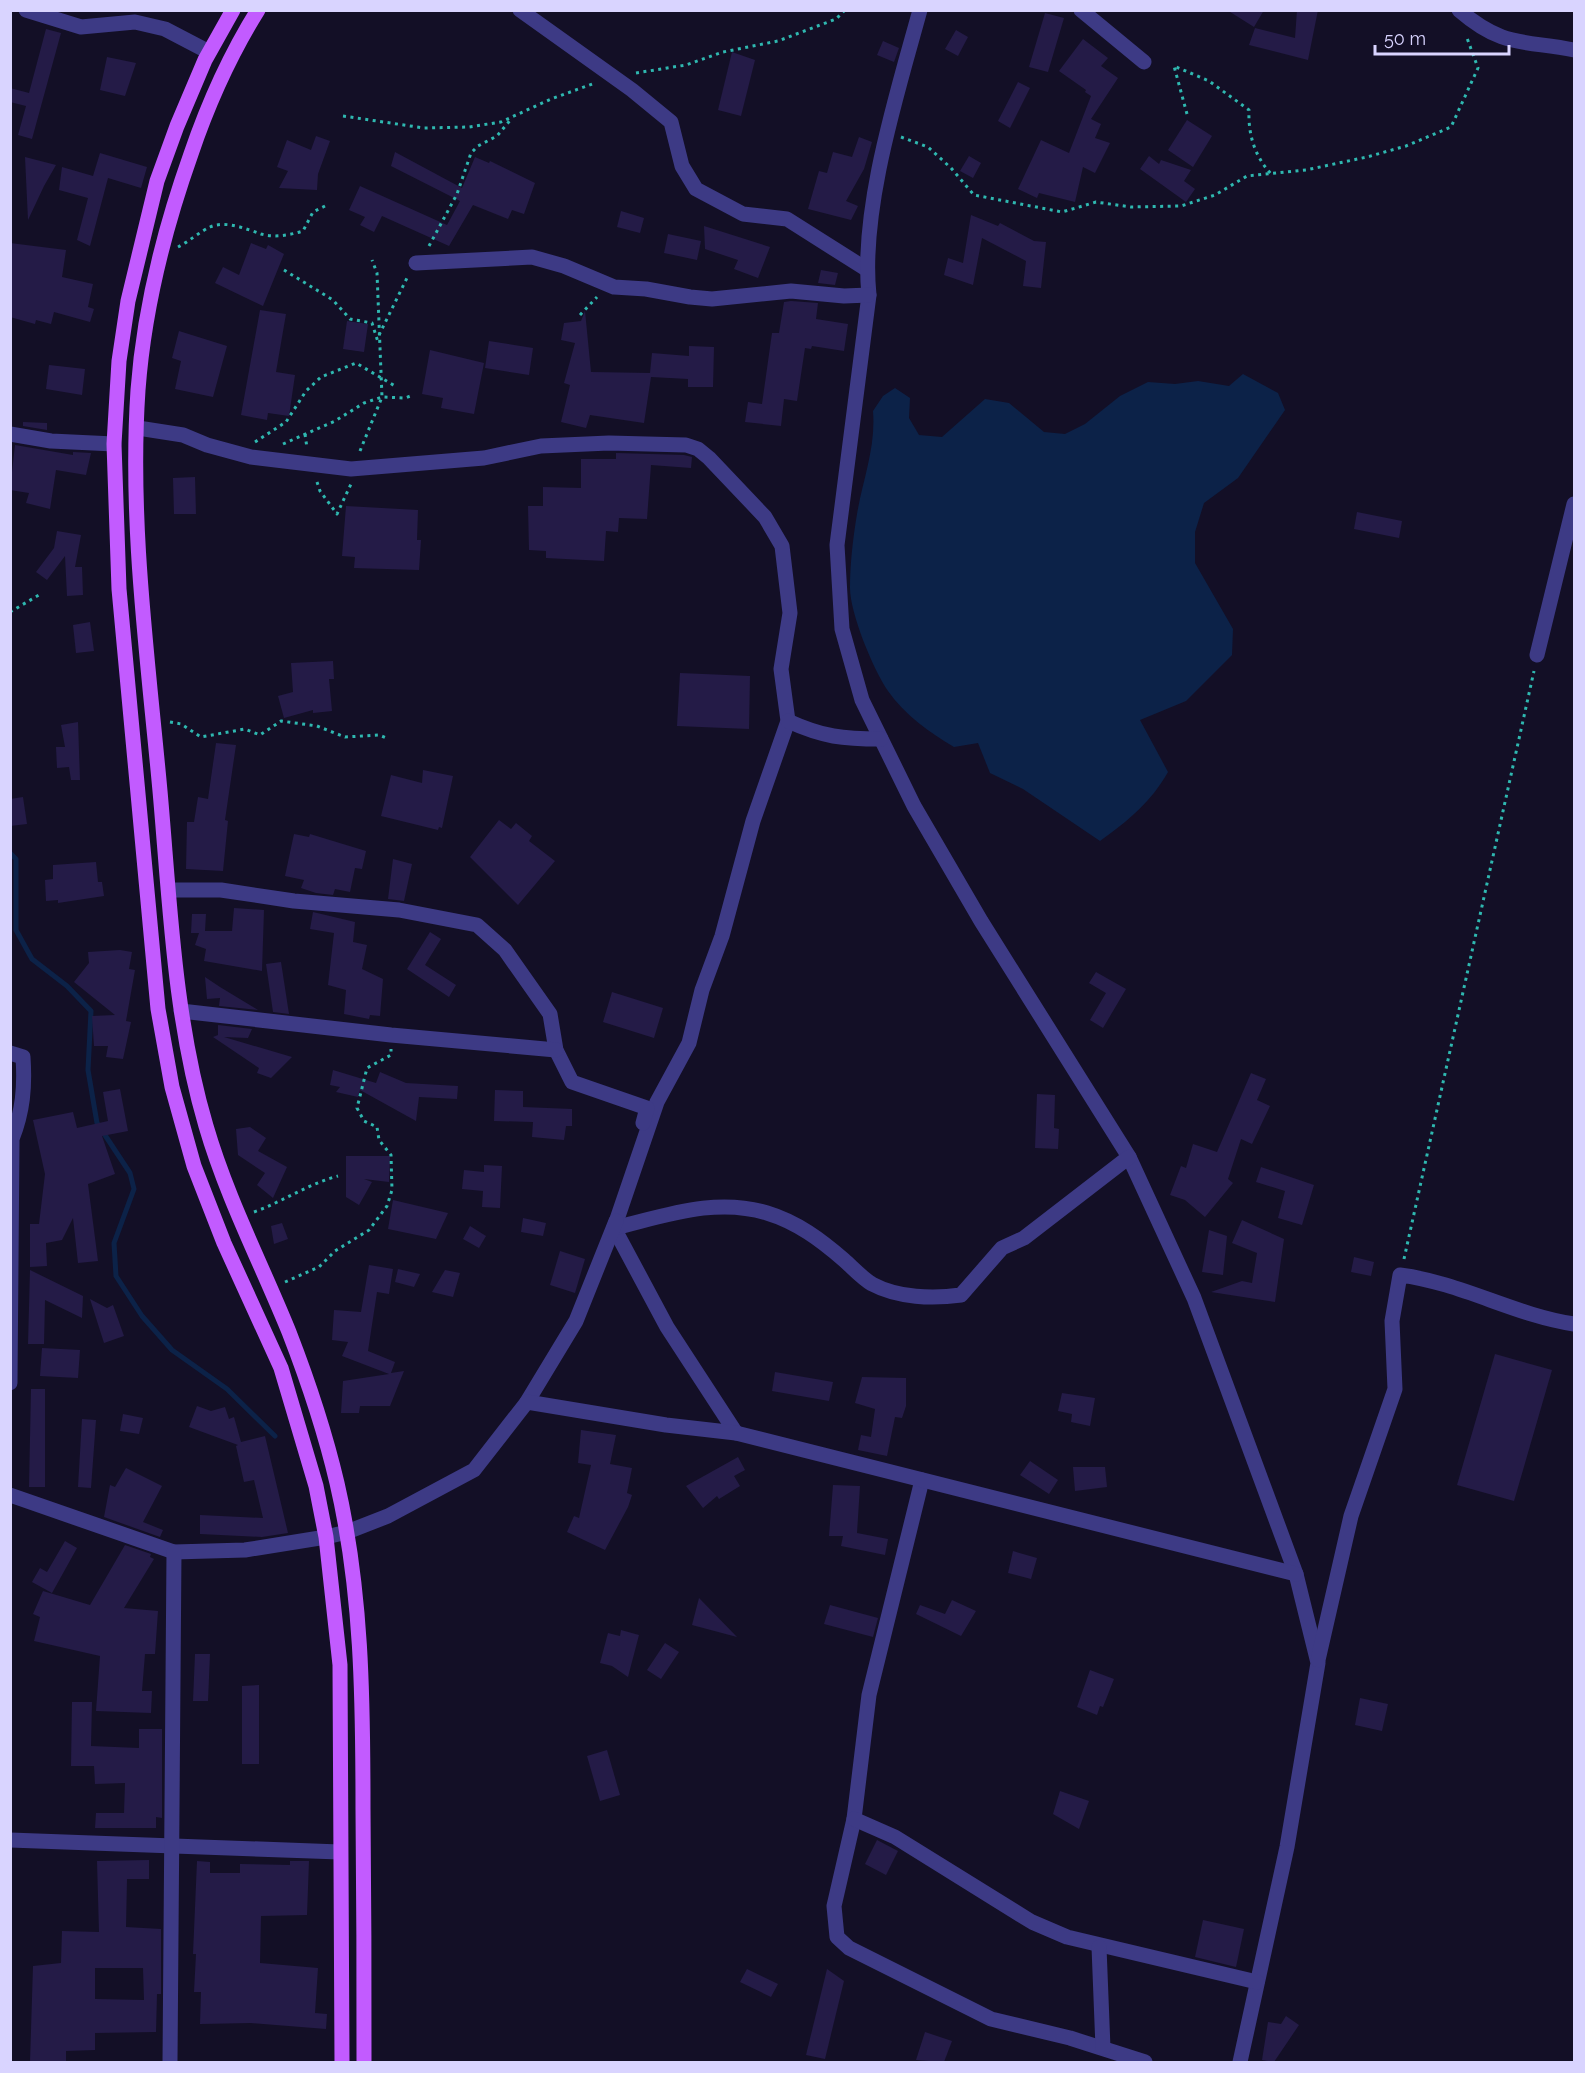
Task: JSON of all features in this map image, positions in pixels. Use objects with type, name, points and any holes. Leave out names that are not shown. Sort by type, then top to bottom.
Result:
[{"type":"main road","points":[[233,10],[209,52],[173,137],[157,181],[141,242],[118,361],[114,444],[119,590],[158,1009],[172,1087],[194,1166],[224,1243],[281,1368],[304,1443],[326,1537],[340,1665],[342,2062]]},
{"type":"main road","points":[[258,10],[225,72],[198,135],[161,249],[147,317],[138,392],[137,518],[153,718],[181,1011],[192,1071],[206,1124],[239,1218],[315,1403],[347,1532],[361,1644],[364,2062]]},
{"type":"street","points":[[26,10],[81,27],[135,22],[165,29],[209,52]]},
{"type":"street","points":[[520,10],[632,90],[672,122],[682,166],[696,189],[743,214],[788,219],[866,269]]},
{"type":"street","points":[[920,10],[888,133],[871,223],[866,269],[869,295],[837,545],[842,628],[862,700],[914,806],[981,921],[1129,1157],[1194,1298],[1296,1574],[1318,1663]]},
{"type":"street","points":[[1081,10],[1144,62]]},
{"type":"street","points":[[1459,10],[1474,23],[1512,42],[1575,50]]},
{"type":"street","points":[[416,263],[532,257],[564,266],[614,287],[712,299],[791,291],[844,296],[869,295]]},
{"type":"street","points":[[10,1495],[174,1552],[245,1550],[347,1532],[388,1516],[474,1470],[526,1402],[576,1321],[615,1228],[657,1102],[689,1043],[702,990],[722,936],[753,821],[788,721],[781,669],[790,613],[783,546],[765,517],[698,449],[686,445],[609,442],[541,446],[484,458],[353,469],[251,457],[207,445],[183,435],[138,428]]},
{"type":"street","points":[[10,434],[51,441],[114,444]]},
{"type":"street","points":[[1537,655],[1575,504]]},
{"type":"street","points":[[788,721],[816,734],[841,739],[881,739]]},
{"type":"street","points":[[169,890],[221,890],[294,901],[399,910],[477,925],[505,950],[550,1014],[556,1050],[572,1082],[647,1108],[615,1228],[667,1326],[736,1433]]},
{"type":"street","points":[[181,1011],[392,1035],[556,1050]]},
{"type":"street","points":[[10,1053],[23,1057],[25,1088],[20,1119],[12,1139],[10,1383]]},
{"type":"street","points":[[615,1228],[700,1207],[733,1206],[766,1212],[796,1223],[870,1283],[893,1293],[947,1297],[962,1295],[1002,1248],[1024,1238],[1129,1157]]},
{"type":"street","points":[[1240,2062],[1287,1846],[1318,1663],[1351,1516],[1395,1389],[1392,1321],[1400,1275],[1434,1280],[1524,1313],[1575,1324]]},
{"type":"street","points":[[526,1402],[666,1425],[736,1433],[1296,1574]]},
{"type":"street","points":[[921,1480],[869,1695],[854,1819],[834,1906],[837,1937],[849,1948],[991,2019],[1103,2048],[1145,2062]]},
{"type":"street","points":[[170,2062],[174,1552]]},
{"type":"street","points":[[854,1819],[895,1837],[1032,1922],[1067,1937],[1098,1947],[1257,1982]]},
{"type":"street","points":[[10,1840],[340,1852]]},
{"type":"street","points":[[1098,1947],[1103,2048]]},
{"type":"path","points":[[888,133],[928,147],[951,168],[974,195],[1062,212],[1096,202],[1131,207],[1181,206],[1215,195],[1246,176],[1272,175],[1367,157],[1406,146],[1451,127],[1478,68],[1465,31]]},
{"type":"path","points":[[1187,114],[1174,66],[1209,81],[1249,110],[1248,124],[1258,159],[1272,175]]},
{"type":"path","points":[[379,335],[401,286],[442,226],[471,153],[478,146],[497,136],[513,116]]},
{"type":"path","points":[[161,249],[175,249],[202,234],[209,227],[216,226],[248,228],[262,234],[286,236],[303,231],[313,212],[328,204]]},
{"type":"path","points":[[303,464],[337,514],[351,486],[353,469],[382,397],[377,273],[372,260]]},
{"type":"path","points":[[284,270],[333,300],[350,319],[372,323],[374,337],[379,343]]},
{"type":"path","points":[[579,315],[597,297],[614,287]]},
{"type":"path","points":[[251,444],[286,422],[306,392],[321,378],[337,373],[345,365],[356,363],[395,386]]},
{"type":"path","points":[[275,448],[335,421],[364,403],[382,397],[405,398],[413,395]]},
{"type":"path","points":[[10,612],[39,595]]},
{"type":"path","points":[[1400,1275],[1537,655]]},
{"type":"path","points":[[153,718],[181,724],[201,737],[245,729],[260,735],[281,721],[317,726],[345,737],[379,735],[389,739]]},
{"type":"path","points":[[270,1289],[319,1267],[335,1251],[369,1230],[387,1206],[392,1190],[391,1155],[380,1140],[377,1127],[364,1122],[357,1108],[367,1068],[391,1055],[392,1035]]},
{"type":"path","points":[[239,1218],[277,1204],[313,1183],[338,1176]]},
{"type":"water","points":[[1243,374],[1278,393],[1285,410],[1238,478],[1204,503],[1195,532],[1195,563],[1233,629],[1232,655],[1186,701],[1140,720],[1168,772],[1154,793],[1138,810],[1100,841],[1023,789],[990,773],[978,743],[954,747],[927,729],[902,707],[882,681],[858,626],[850,588],[856,523],[873,437],[873,411],[883,396],[895,388],[910,398],[909,418],[919,435],[942,437],[985,399],[1009,403],[1044,432],[1065,434],[1085,424],[1120,396],[1148,382],[1175,384],[1198,381],[1229,386]]},
{"type":"building","points":[[1227,10],[1264,10],[1254,27]]},
{"type":"building","points":[[1297,10],[1318,10],[1308,60],[1249,45],[1255,28],[1295,38]]},
{"type":"building","points":[[1045,13],[1064,18],[1048,72],[1029,67]]},
{"type":"building","points":[[46,29],[61,33],[32,139],[18,135],[26,106],[10,102],[10,88],[29,93]]},
{"type":"building","points":[[956,30],[968,37],[958,56],[945,49]]},
{"type":"building","points":[[1083,39],[1108,58],[1101,66],[1118,78],[1091,119],[1101,124],[1095,138],[1110,143],[1095,173],[1083,167],[1075,202],[1039,193],[1037,198],[1018,189],[1041,140],[1069,153],[1091,96],[1059,71]]},
{"type":"building","points":[[883,41],[899,48],[894,62],[877,55]]},
{"type":"building","points":[[732,52],[755,60],[741,116],[718,110]]},
{"type":"building","points":[[107,57],[136,63],[125,96],[100,90]]},
{"type":"building","points":[[1018,82],[1030,88],[1010,128],[998,121]]},
{"type":"building","points":[[1187,120],[1212,136],[1193,167],[1168,150]]},
{"type":"building","points":[[316,136],[330,141],[318,174],[317,190],[279,188],[288,171],[277,167],[287,140],[311,150]]},
{"type":"building","points":[[859,137],[872,142],[864,169],[846,201],[858,206],[851,220],[808,209],[819,171],[827,173],[833,152],[852,157]]},
{"type":"building","points":[[395,152],[462,188],[475,157],[489,163],[490,161],[535,183],[524,214],[512,210],[508,219],[473,205],[449,246],[382,216],[374,232],[360,225],[365,217],[349,210],[360,186],[447,225],[460,201],[391,166]]},
{"type":"building","points":[[100,153],[147,167],[141,188],[108,178],[90,246],[77,240],[88,198],[59,190],[62,167],[93,176]]},
{"type":"building","points":[[969,156],[981,163],[973,178],[960,171]]},
{"type":"building","points":[[1149,156],[1159,164],[1161,160],[1191,170],[1184,181],[1195,189],[1186,202],[1140,169]]},
{"type":"building","points":[[25,157],[56,165],[28,220]]},
{"type":"building","points":[[621,211],[644,218],[640,233],[617,227]]},
{"type":"building","points":[[971,215],[998,226],[1000,223],[1034,241],[1046,242],[1041,288],[1023,286],[1026,261],[982,238],[973,285],[944,275],[948,258],[963,263]]},
{"type":"building","points":[[704,226],[770,247],[758,278],[734,269],[738,260],[705,249]]},
{"type":"building","points":[[668,234],[701,241],[697,260],[664,253]]},
{"type":"building","points":[[10,243],[66,250],[62,277],[93,284],[88,307],[94,309],[90,322],[54,312],[51,324],[36,320],[35,324],[10,317]]},
{"type":"building","points":[[251,243],[266,249],[268,245],[284,254],[263,306],[215,283],[223,267],[239,275]]},
{"type":"building","points":[[821,270],[838,273],[835,285],[818,283]]},
{"type":"building","points":[[784,302],[818,303],[816,319],[848,324],[844,351],[812,346],[811,349],[805,348],[797,401],[784,399],[781,426],[745,422],[748,402],[762,404],[772,333],[779,333]]},
{"type":"building","points":[[260,310],[286,314],[276,372],[295,375],[289,416],[268,413],[267,420],[241,415]]},
{"type":"building","points":[[585,311],[591,372],[650,373],[652,353],[689,356],[689,346],[714,347],[713,387],[688,387],[688,379],[651,377],[644,423],[590,415],[586,428],[561,422],[570,385],[564,383],[575,343],[561,340],[564,323],[581,321]]},
{"type":"building","points":[[347,321],[368,324],[364,352],[343,349]]},
{"type":"building","points":[[179,331],[227,346],[213,397],[175,389],[181,361],[172,358]]},
{"type":"building","points":[[489,341],[533,348],[529,375],[485,368]]},
{"type":"building","points":[[430,350],[484,363],[474,414],[441,408],[443,398],[422,394]]},
{"type":"building","points":[[49,365],[85,369],[82,395],[46,389]]},
{"type":"building","points":[[23,422],[47,423],[47,430],[23,426]]},
{"type":"building","points":[[15,445],[73,455],[73,452],[91,453],[86,475],[56,470],[50,509],[26,503],[29,493],[10,490]]},
{"type":"building","points":[[616,453],[684,455],[692,457],[691,468],[651,465],[647,519],[619,518],[618,532],[606,531],[604,561],[546,558],[546,551],[529,550],[528,506],[543,506],[543,487],[581,488],[581,459],[616,459]]},
{"type":"building","points":[[195,477],[196,514],[174,514],[173,478]]},
{"type":"building","points":[[346,506],[418,510],[417,540],[421,540],[419,570],[354,568],[355,557],[342,556]]},
{"type":"building","points":[[1357,512],[1402,521],[1399,538],[1354,529]]},
{"type":"building","points":[[57,531],[81,535],[75,567],[82,567],[83,595],[67,596],[65,556],[47,580],[36,572],[54,548]]},
{"type":"building","points":[[90,622],[94,651],[76,653],[73,625]]},
{"type":"building","points":[[333,661],[334,679],[329,679],[332,711],[313,713],[313,710],[284,718],[278,696],[293,692],[291,663]]},
{"type":"building","points":[[680,673],[750,676],[749,729],[677,726]]},
{"type":"building","points":[[78,722],[80,780],[71,780],[69,767],[57,768],[56,747],[65,747],[61,725]]},
{"type":"building","points":[[216,743],[236,745],[225,820],[228,821],[223,871],[186,869],[187,822],[194,822],[198,797],[208,799]]},
{"type":"building","points":[[423,770],[453,776],[442,828],[439,827],[438,830],[381,816],[391,775],[422,783]]},
{"type":"building","points":[[23,797],[27,824],[10,826],[10,799]]},
{"type":"building","points":[[499,820],[511,829],[516,823],[532,836],[529,841],[555,861],[518,905],[470,857]]},
{"type":"building","points":[[294,834],[309,837],[310,834],[366,851],[362,869],[355,868],[350,892],[335,889],[333,895],[316,893],[301,888],[304,880],[285,876]]},
{"type":"building","points":[[393,859],[412,864],[404,901],[388,899]]},
{"type":"building","points":[[96,862],[98,882],[102,882],[104,896],[58,903],[58,900],[46,901],[45,880],[53,879],[53,865]]},
{"type":"building","points":[[234,908],[264,910],[262,971],[204,961],[206,949],[195,945],[199,933],[191,933],[192,914],[206,914],[205,931],[232,931]]},
{"type":"building","points":[[313,912],[355,922],[353,942],[367,945],[362,969],[383,979],[380,1016],[370,1015],[369,1019],[344,1014],[346,990],[328,985],[334,933],[310,929]]},
{"type":"building","points":[[430,932],[441,939],[425,965],[456,985],[449,997],[407,969]]},
{"type":"building","points":[[120,950],[132,952],[129,969],[135,970],[126,1021],[131,1022],[123,1059],[106,1057],[108,1046],[94,1046],[92,1016],[115,1015],[74,982],[89,963],[88,952]]},
{"type":"building","points":[[281,962],[289,1014],[273,1012],[266,964]]},
{"type":"building","points":[[1096,972],[1126,989],[1103,1028],[1090,1020],[1106,993],[1089,983]]},
{"type":"building","points":[[205,977],[258,1010],[219,1006],[220,998],[207,999]]},
{"type":"building","points":[[612,992],[663,1008],[654,1038],[603,1022]]},
{"type":"building","points":[[218,1025],[252,1029],[248,1038],[224,1037],[292,1057],[271,1078],[257,1073],[259,1068],[213,1037],[218,1035]]},
{"type":"building","points":[[333,1070],[376,1083],[380,1072],[406,1083],[458,1086],[457,1099],[419,1097],[416,1121],[360,1090],[358,1097],[336,1092],[340,1087],[330,1085]]},
{"type":"building","points":[[1251,1073],[1266,1079],[1257,1100],[1270,1106],[1252,1144],[1241,1139],[1228,1179],[1233,1183],[1205,1217],[1185,1200],[1170,1195],[1181,1166],[1186,1168],[1193,1144],[1217,1152]]},
{"type":"building","points":[[120,1089],[128,1131],[102,1136],[115,1174],[88,1184],[98,1261],[78,1263],[73,1218],[62,1240],[46,1243],[47,1266],[30,1267],[30,1224],[39,1224],[45,1174],[33,1120],[73,1112],[77,1128],[108,1121],[103,1092]]},
{"type":"building","points":[[495,1090],[523,1091],[523,1107],[572,1109],[572,1126],[566,1126],[564,1140],[532,1137],[533,1122],[494,1121]]},
{"type":"building","points":[[1037,1094],[1055,1095],[1054,1128],[1059,1129],[1058,1149],[1035,1148]]},
{"type":"building","points":[[250,1127],[266,1138],[258,1151],[287,1167],[273,1198],[257,1185],[265,1173],[238,1155],[236,1129]]},
{"type":"building","points":[[346,1156],[390,1156],[389,1182],[364,1179],[372,1182],[359,1205],[346,1197]]},
{"type":"building","points":[[484,1165],[502,1166],[500,1208],[482,1207],[483,1191],[462,1189],[464,1170],[484,1172]]},
{"type":"building","points":[[1261,1167],[1314,1185],[1302,1225],[1278,1218],[1285,1191],[1256,1182]]},
{"type":"building","points":[[393,1200],[448,1213],[436,1239],[388,1229]]},
{"type":"building","points":[[523,1218],[546,1223],[543,1236],[521,1232]]},
{"type":"building","points":[[1242,1220],[1284,1239],[1275,1302],[1211,1292],[1242,1281],[1252,1283],[1257,1253],[1232,1243]]},
{"type":"building","points":[[282,1223],[288,1239],[274,1244],[271,1226]]},
{"type":"building","points":[[470,1226],[486,1236],[479,1248],[463,1239]]},
{"type":"building","points":[[1209,1230],[1227,1236],[1223,1275],[1202,1272]]},
{"type":"building","points":[[560,1251],[585,1259],[575,1293],[550,1285]]},
{"type":"building","points":[[1354,1257],[1374,1262],[1371,1276],[1351,1272]]},
{"type":"building","points":[[369,1265],[393,1269],[389,1294],[377,1292],[368,1351],[395,1362],[391,1373],[404,1371],[390,1406],[360,1406],[359,1413],[341,1413],[343,1381],[389,1374],[342,1356],[348,1342],[332,1340],[334,1310],[361,1312]]},
{"type":"building","points":[[398,1269],[420,1274],[414,1287],[395,1282]]},
{"type":"building","points":[[30,1270],[83,1296],[82,1318],[45,1300],[44,1344],[28,1344]]},
{"type":"building","points":[[445,1270],[460,1273],[453,1297],[432,1292]]},
{"type":"building","points":[[90,1299],[107,1308],[113,1305],[124,1336],[104,1343]]},
{"type":"building","points":[[42,1348],[80,1350],[78,1378],[40,1376]]},
{"type":"building","points":[[1495,1354],[1552,1370],[1514,1501],[1457,1485]]},
{"type":"building","points":[[775,1372],[833,1382],[829,1401],[772,1391]]},
{"type":"building","points":[[862,1377],[906,1378],[906,1406],[902,1418],[895,1417],[887,1456],[858,1450],[861,1435],[871,1437],[875,1409],[855,1403]]},
{"type":"building","points":[[31,1389],[45,1389],[45,1487],[29,1487]]},
{"type":"building","points":[[1062,1393],[1095,1398],[1090,1426],[1071,1422],[1072,1414],[1058,1411]]},
{"type":"building","points":[[197,1406],[211,1411],[225,1407],[229,1419],[234,1417],[241,1442],[265,1436],[288,1533],[262,1537],[200,1534],[200,1515],[263,1518],[254,1480],[244,1482],[236,1446],[238,1445],[189,1427]]},
{"type":"building","points":[[123,1414],[143,1418],[139,1434],[120,1431]]},
{"type":"building","points":[[82,1419],[96,1420],[91,1488],[78,1487]]},
{"type":"building","points":[[581,1430],[616,1435],[610,1464],[632,1468],[627,1493],[632,1495],[605,1550],[567,1532],[574,1516],[579,1518],[591,1465],[578,1463]]},
{"type":"building","points":[[738,1457],[745,1470],[734,1476],[740,1486],[719,1499],[717,1496],[703,1508],[686,1486]]},
{"type":"building","points":[[1030,1461],[1058,1480],[1049,1494],[1020,1475]]},
{"type":"building","points":[[1073,1467],[1105,1467],[1107,1487],[1075,1491]]},
{"type":"building","points":[[126,1468],[162,1486],[143,1522],[163,1530],[160,1537],[104,1517],[110,1485],[115,1487]]},
{"type":"building","points":[[833,1485],[860,1486],[857,1533],[888,1539],[885,1555],[841,1546],[843,1536],[829,1536]]},
{"type":"building","points":[[65,1541],[77,1548],[52,1593],[32,1582],[40,1568],[47,1572]]},
{"type":"building","points":[[125,1545],[151,1554],[150,1557],[154,1559],[124,1608],[158,1611],[155,1654],[145,1654],[142,1691],[152,1691],[151,1713],[96,1711],[100,1656],[34,1641],[40,1617],[33,1614],[43,1591],[90,1605]]},
{"type":"building","points":[[1013,1551],[1037,1558],[1031,1579],[1008,1573]]},
{"type":"building","points":[[699,1598],[737,1637],[692,1625]]},
{"type":"building","points":[[952,1600],[976,1611],[961,1636],[916,1614],[920,1605],[945,1614]]},
{"type":"building","points":[[830,1605],[878,1618],[873,1637],[824,1624]]},
{"type":"building","points":[[621,1630],[639,1635],[628,1677],[612,1666],[600,1663],[608,1633],[620,1636]]},
{"type":"building","points":[[665,1643],[679,1652],[661,1679],[647,1670]]},
{"type":"building","points":[[195,1654],[210,1654],[208,1701],[193,1701]]},
{"type":"building","points":[[1090,1670],[1114,1679],[1103,1707],[1100,1706],[1097,1715],[1077,1707]]},
{"type":"building","points":[[259,1685],[259,1764],[242,1764],[242,1686]]},
{"type":"building","points":[[1360,1698],[1388,1704],[1382,1731],[1355,1725]]},
{"type":"building","points":[[72,1702],[92,1702],[91,1746],[139,1748],[139,1729],[162,1729],[162,1818],[156,1817],[156,1828],[95,1828],[96,1813],[124,1813],[125,1783],[95,1784],[94,1766],[71,1766]]},
{"type":"building","points":[[607,1750],[620,1795],[600,1801],[587,1756]]},
{"type":"building","points":[[1060,1791],[1089,1801],[1079,1829],[1053,1814]]},
{"type":"building","points":[[877,1840],[898,1851],[886,1875],[865,1864]]},
{"type":"building","points":[[149,1860],[149,1879],[127,1879],[126,1927],[161,1929],[161,1994],[157,1994],[156,2032],[95,2033],[95,2050],[66,2051],[66,2062],[30,2062],[33,1966],[61,1963],[62,1931],[99,1932],[97,1861]],"holes":[[[95,1968],[143,1968],[144,2000],[95,1999]]]},
{"type":"building","points":[[197,1861],[210,1862],[210,1873],[240,1873],[240,1864],[290,1865],[290,1861],[309,1861],[307,1915],[261,1916],[260,1963],[318,1968],[315,2013],[327,2014],[326,2029],[251,2023],[200,2024],[201,1992],[194,1992],[196,1954],[193,1954]]},
{"type":"building","points":[[1203,1920],[1244,1929],[1236,1967],[1195,1957]]},
{"type":"building","points":[[747,1969],[778,1984],[771,1997],[740,1982]]},
{"type":"building","points":[[827,1969],[844,1981],[825,2059],[806,2055]]},
{"type":"building","points":[[1286,2016],[1299,2025],[1274,2062],[1262,2060],[1268,2022],[1281,2024]]},
{"type":"building","points":[[925,2032],[952,2041],[944,2062],[916,2060]]},
{"type":"waterway","points":[[10,853],[16,859],[16,930],[32,959],[67,986],[91,1011],[88,1070],[97,1123],[130,1173],[134,1189],[114,1243],[116,1276],[142,1316],[172,1350],[227,1389],[275,1436]]}]
